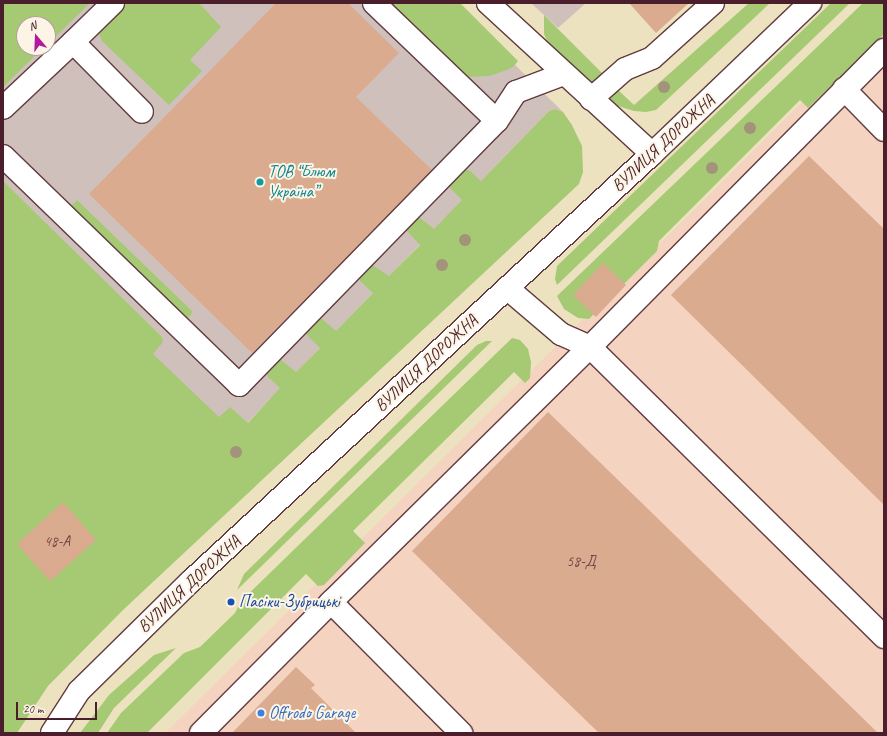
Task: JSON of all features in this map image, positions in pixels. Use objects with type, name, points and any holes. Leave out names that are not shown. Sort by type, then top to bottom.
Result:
[{"type":"street","points":[[3,108],[113,3]]},
{"type":"street","points":[[374,3],[497,121]]},
{"type":"street","points":[[488,3],[652,154]]},
{"type":"street","points":[[591,99],[625,69],[652,58],[713,3]]},
{"type":"street","name":"ВУЛИЦЯ ДОРОЖНА","points":[[52,733],[80,691],[138,632],[506,288],[652,154],[810,3]]},
{"type":"street","points":[[73,42],[142,112]]},
{"type":"street","points":[[201,733],[331,602],[590,347],[884,50]]},
{"type":"street","points":[[3,156],[239,385],[497,121],[516,92],[564,74]]},
{"type":"street","points":[[844,90],[884,130]]},
{"type":"street","points":[[506,288],[561,334],[590,347],[884,637]]},
{"type":"street","points":[[331,602],[461,733]]},
{"type":"shaded area","points":[[3,3],[452,3],[563,112],[555,109],[549,111],[223,448],[3,233]]},
{"type":"shaded area","points":[[531,3],[586,3],[558,28]]},
{"type":"shaded area","points":[[884,21],[884,733],[165,733],[625,278]]},
{"type":"green space","points":[[3,3],[90,3],[56,36],[56,16],[16,16],[16,56],[35,56],[3,87]]},
{"type":"green space","points":[[119,3],[199,3],[221,27],[190,60],[202,71],[169,105],[102,41],[99,34],[101,20]]},
{"type":"green space","points":[[390,3],[460,3],[518,61],[514,66],[507,70],[489,76],[469,77],[442,64]]},
{"type":"green space","points":[[749,3],[770,3],[656,110],[646,112],[634,111],[618,106],[606,99],[616,88],[634,105]]},
{"type":"green space","points":[[831,3],[850,3],[557,285],[555,279],[557,266]]},
{"type":"green space","points":[[863,3],[884,3],[884,34],[808,108],[800,100],[659,241],[657,251],[589,319],[578,318],[564,309],[557,296]]},
{"type":"green space","points":[[544,15],[604,75],[589,87],[552,52],[544,34]]},
{"type":"green space","points":[[555,109],[563,112],[572,125],[582,146],[583,172],[579,184],[123,610],[48,686],[17,733],[3,733],[3,181],[162,337],[163,342],[153,354],[219,417],[230,407],[248,423],[280,388],[267,376],[266,371],[276,359],[281,360],[296,372],[320,348],[307,335],[306,330],[317,319],[322,319],[336,331],[373,293],[360,281],[359,276],[371,264],[389,276],[420,245],[406,230],[406,226],[414,217],[419,217],[434,229],[462,200],[450,188],[448,183],[463,169],[469,170],[481,181],[549,111]]},
{"type":"green space","points":[[77,200],[193,312],[185,322],[67,210]]},
{"type":"green space","points":[[512,338],[520,340],[528,349],[531,362],[530,378],[525,383],[514,372],[353,531],[365,543],[324,585],[318,586],[306,574],[147,733],[107,733],[121,713],[184,653],[200,647],[235,613],[241,601]]},
{"type":"green space","points":[[486,341],[492,341],[237,590],[244,574],[477,345]]},
{"type":"green space","points":[[176,648],[114,708],[98,733],[80,733],[109,695],[154,655]]},
{"type":"building","name":"ТОВ “Блюм Україна”","points":[[276,3],[348,3],[399,53],[356,97],[432,170],[252,353],[89,194]]},
{"type":"building","points":[[629,3],[689,3],[656,33]]},
{"type":"building","points":[[809,156],[884,229],[884,505],[671,295]]},
{"type":"building","points":[[603,263],[626,285],[596,317],[573,295]]},
{"type":"building","points":[[548,412],[878,733],[599,733],[476,614],[412,551]]},
{"type":"building","points":[[63,502],[96,540],[50,581],[17,544]]},
{"type":"building","points":[[296,667],[315,685],[311,688],[356,733],[232,733]]},
{"type":"place","name":"ТОВ “Блюм Україна”","points":[[260,182]]},
{"type":"place","name":"Пасіки-Зубрицькі","points":[[231,602]]},
{"type":"place","name":"Offrodo Garage","points":[[261,713]]}]
